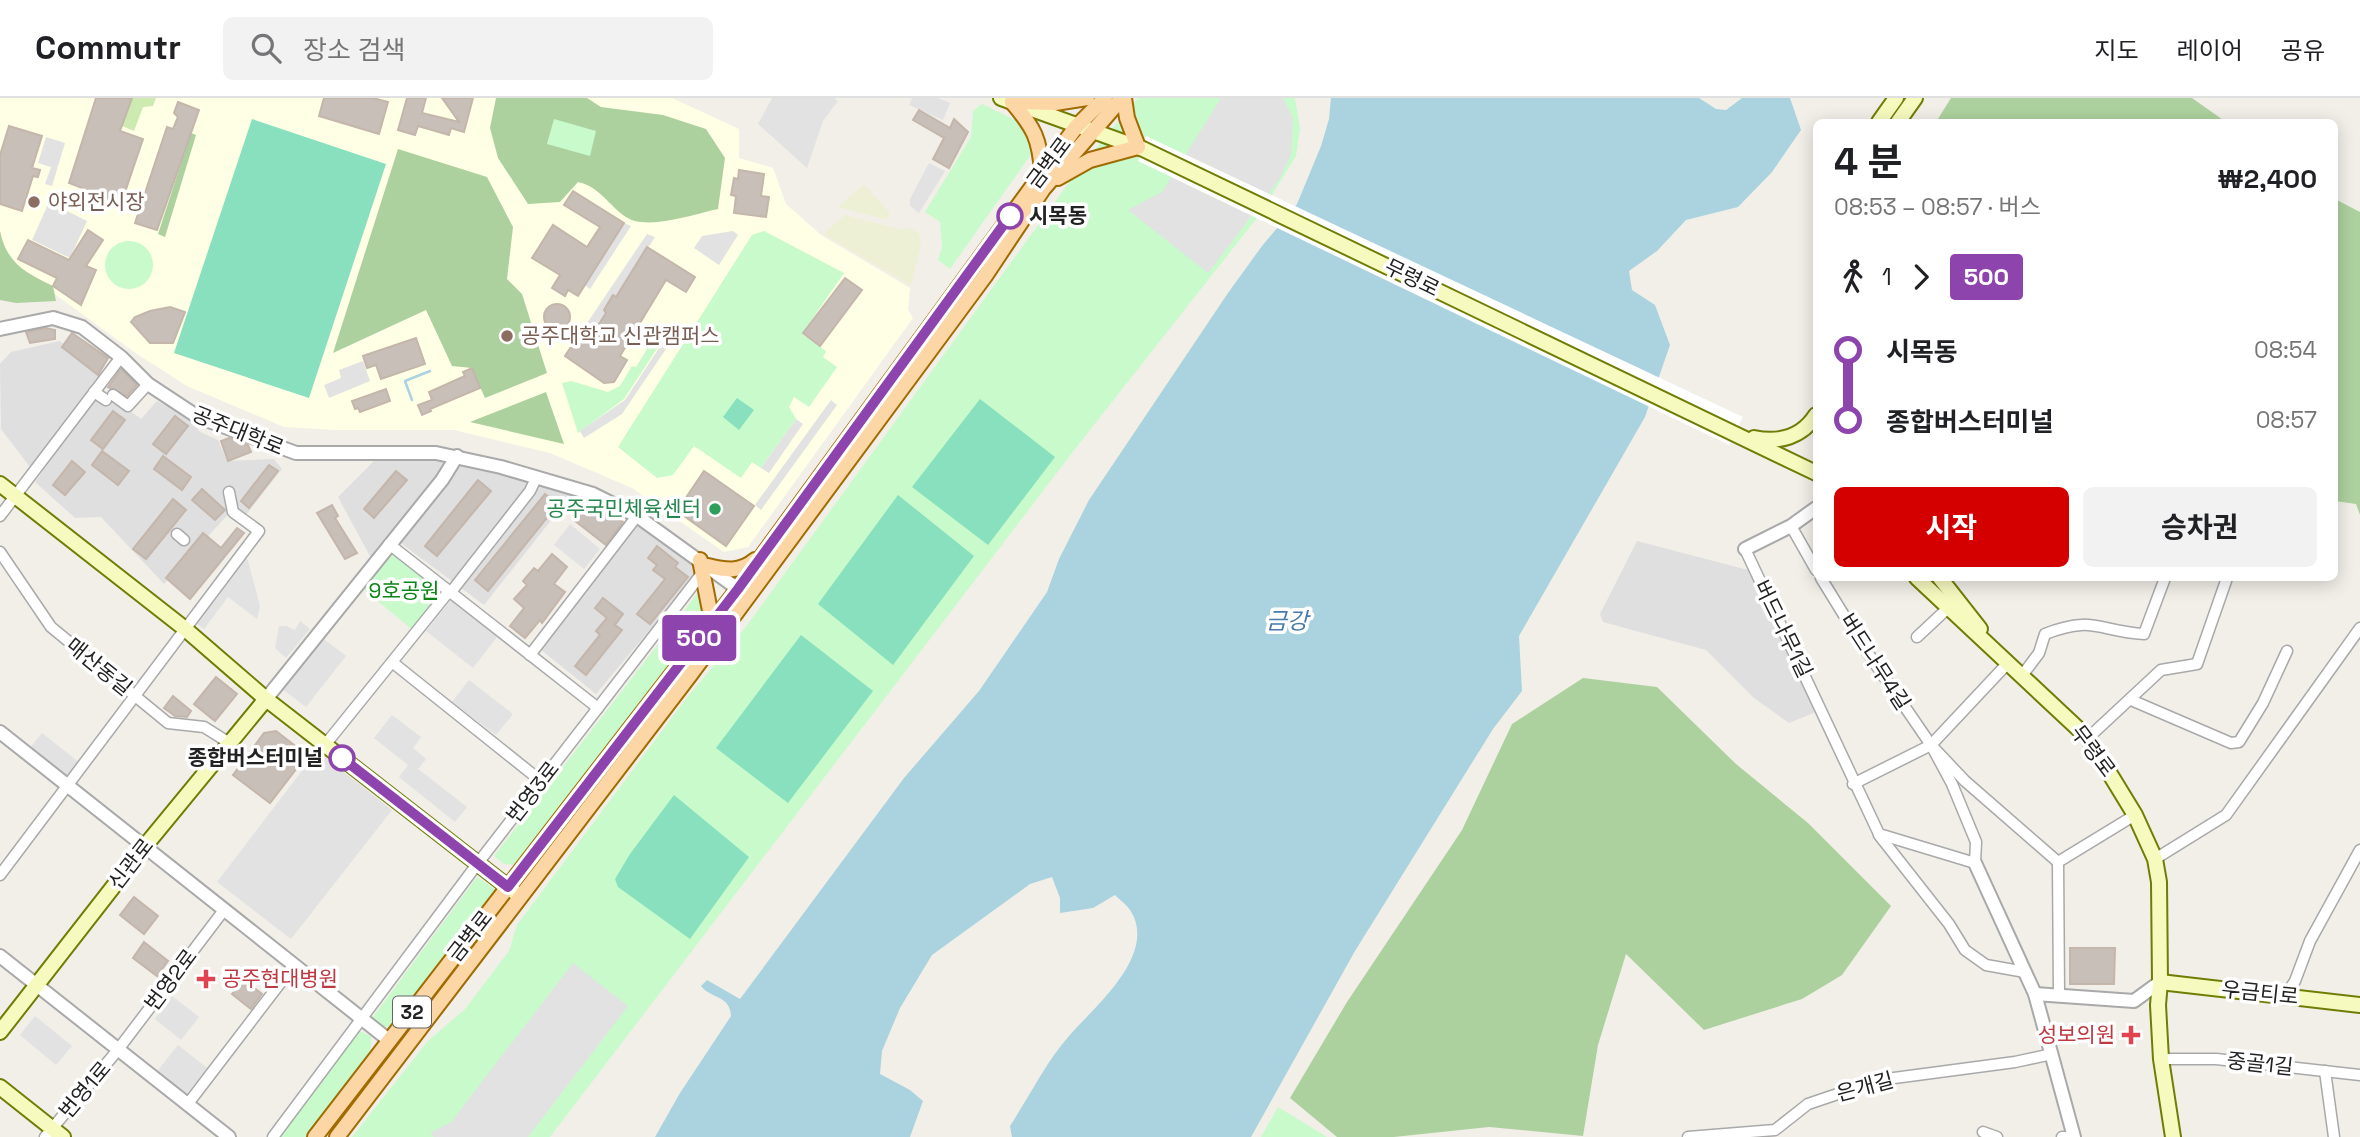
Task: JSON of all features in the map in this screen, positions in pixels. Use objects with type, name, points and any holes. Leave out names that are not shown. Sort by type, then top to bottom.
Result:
[{"type":"main road","points":[[1007,100],[1055,103],[1087,98]]},
{"type":"main road","name":"금벽로","points":[[315,1137],[712,621],[743,592],[764,552],[1076,127],[1105,98]]},
{"type":"main road","points":[[1043,189],[1090,160],[1141,148],[1127,118],[1123,98]]},
{"type":"main road","name":"금벽로","points":[[337,1137],[522,898],[743,592],[977,287],[1043,189],[1123,98]]},
{"type":"main road","points":[[1881,119],[1896,98]]},
{"type":"main road","points":[[1900,119],[1915,98]]},
{"type":"main road","points":[[1007,100],[1031,124],[1039,142],[1042,173]]},
{"type":"main road","name":"무령로","points":[[1007,100],[1076,127],[1141,148],[1813,472]]},
{"type":"main road","points":[[1736,433],[1764,440],[1786,439],[1808,428],[1813,420]]},
{"type":"main road","points":[[0,484],[184,628],[266,699],[522,898]]},
{"type":"main road","points":[[712,621],[704,585],[704,566],[735,570],[747,566],[764,552]]},
{"type":"main road","name":"무령로","points":[[1920,581],[2088,738],[2135,815],[2155,859],[2159,882],[2158,1005],[2161,1059],[2173,1137]]},
{"type":"main road","points":[[1942,581],[2007,664]]},
{"type":"main road","name":"신관로","points":[[0,1032],[228,742],[266,699]]},
{"type":"main road","name":"우금티로","points":[[2160,982],[2360,1005]]},
{"type":"main road","name":"번영1로","points":[[0,1087],[53,1134]]},
{"type":"street","name":"공주대학로","points":[[0,329],[53,318],[82,327],[148,384],[198,417],[296,453],[436,453],[457,456],[593,495],[637,516],[743,592]]},
{"type":"street","points":[[0,516],[121,358]]},
{"type":"street","points":[[94,391],[131,408],[148,384]]},
{"type":"street","points":[[266,699],[442,480],[457,456]]},
{"type":"street","points":[[325,745],[451,592],[530,491],[536,478]]},
{"type":"street","points":[[0,875],[259,531],[233,512],[229,492]]},
{"type":"street","name":"버드나무1길","points":[[1813,510],[1791,526],[1745,549],[1815,696],[1853,784],[1879,834],[1949,924],[1965,950],[1986,965],[2025,972]]},
{"type":"street","points":[[530,655],[637,516]]},
{"type":"street","points":[[1791,526],[1813,565]]},
{"type":"street","points":[[389,544],[598,708]]},
{"type":"street","name":"매산동길","points":[[0,552],[51,627],[168,723],[204,727],[228,742]]},
{"type":"street","name":"번영3로","points":[[362,1021],[478,863],[704,566]]},
{"type":"street","name":"버드나무4길","points":[[1823,581],[1861,643],[1931,745],[1965,781],[2058,862]]},
{"type":"street","points":[[2021,677],[2039,653],[2045,634],[2066,626],[2085,623],[2144,634],[2164,581]]},
{"type":"street","points":[[2088,738],[2161,670],[2197,664],[2226,581]]},
{"type":"street","points":[[1917,637],[1948,608]]},
{"type":"street","points":[[2155,859],[2226,815],[2360,628]]},
{"type":"street","points":[[2131,700],[2231,743],[2239,742],[2263,703],[2287,651]]},
{"type":"street","points":[[392,662],[541,781]]},
{"type":"street","points":[[1853,784],[1931,745],[2007,664]]},
{"type":"street","points":[[0,732],[390,1041]]},
{"type":"street","points":[[1931,745],[1952,784],[1976,842],[1975,863],[2035,994],[2073,1137],[2062,1137]]},
{"type":"street","points":[[2059,995],[2058,862],[2135,815]]},
{"type":"street","points":[[1879,834],[1975,863]]},
{"type":"street","points":[[2286,996],[2295,981],[2310,941],[2360,850]]},
{"type":"street","name":"번영2로","points":[[117,1051],[224,910]]},
{"type":"street","points":[[0,956],[229,1137]]},
{"type":"street","points":[[187,1105],[294,965]]},
{"type":"street","points":[[2035,994],[2134,1001],[2160,982]]},
{"type":"street","points":[[273,1137],[362,1021]]},
{"type":"street","name":"번영1로","points":[[53,1134],[117,1051]]},
{"type":"street","name":"은개길","points":[[1688,1137],[1775,1130],[1808,1104],[1879,1080],[2015,1062],[2052,1054]]},
{"type":"street","name":"중골1길","points":[[2161,1059],[2216,1059],[2360,1075]]},
{"type":"street","points":[[2325,1071],[2334,1137]]},
{"type":"street","points":[[1983,1132],[1997,1137]]},
{"type":"shaded area","name":"공주대학교 신관캠퍼스","points":[[0,98],[672,98],[739,129],[739,158],[773,168],[786,204],[821,235],[910,288],[908,310],[913,318],[748,547],[724,552],[632,488],[550,453],[454,430],[284,427],[187,386],[137,354],[20,269],[3,245],[0,231]]},
{"type":"shaded area","points":[[772,98],[834,98],[838,101],[823,121],[807,168],[758,124]]},
{"type":"shaded area","points":[[912,98],[938,98],[950,103],[943,120],[909,105]]},
{"type":"shaded area","points":[[1221,98],[1283,98],[1293,119],[1291,155],[1279,180],[1208,273],[1128,210],[1162,192]]},
{"type":"shaded area","points":[[46,137],[65,143],[52,186],[45,184],[51,167],[38,163]]},
{"type":"shaded area","points":[[929,163],[945,171],[919,213],[910,206],[910,199]]},
{"type":"shaded area","points":[[864,184],[890,213],[886,220],[838,207]]},
{"type":"shaded area","points":[[49,202],[87,221],[70,258],[32,240]]},
{"type":"shaded area","points":[[845,215],[899,229],[909,228],[919,233],[921,245],[911,286],[823,234]]},
{"type":"shaded area","points":[[624,223],[631,226],[590,289],[585,285]]},
{"type":"shaded area","points":[[733,231],[738,235],[719,265],[694,248],[702,236]]},
{"type":"shaded area","points":[[647,234],[655,237],[588,341],[579,335]]},
{"type":"shaded area","points":[[665,339],[670,343],[622,414],[584,438],[580,431],[625,400]]},
{"type":"shaded area","points":[[60,341],[98,376],[30,467],[1,429],[0,364],[11,352]]},
{"type":"shaded area","points":[[363,361],[370,381],[329,398],[324,385],[341,378],[339,370]]},
{"type":"shaded area","points":[[101,389],[141,419],[157,401],[189,417],[200,432],[218,440],[227,461],[274,459],[282,469],[246,515],[235,507],[164,584],[101,517],[75,518],[35,482]]},
{"type":"shaded area","points":[[831,400],[837,405],[761,510],[755,505]]},
{"type":"shaded area","points":[[796,419],[803,424],[769,473],[761,468]]},
{"type":"shaded area","points":[[440,449],[579,485],[484,605],[390,535],[371,558],[338,497],[384,451]]},
{"type":"shaded area","points":[[645,514],[692,546],[699,571],[596,694],[540,649]]},
{"type":"shaded area","points":[[570,524],[600,549],[584,569],[554,545]]},
{"type":"shaded area","points":[[1637,541],[1748,570],[1816,712],[1789,723],[1754,698],[1706,650],[1603,622],[1600,614]]},
{"type":"shaded area","points":[[247,557],[260,606],[257,619],[228,597],[204,629],[197,624]]},
{"type":"shaded area","points":[[451,600],[497,637],[473,668],[426,631]]},
{"type":"shaded area","points":[[300,621],[310,629],[286,658],[275,648],[279,626],[295,630]]},
{"type":"shaded area","points":[[321,637],[346,656],[306,707],[281,688]]},
{"type":"shaded area","points":[[469,680],[513,714],[496,735],[452,702]]},
{"type":"shaded area","points":[[392,715],[421,737],[413,748],[426,759],[418,769],[467,807],[455,822],[399,777],[408,765],[374,738]]},
{"type":"shaded area","points":[[42,733],[80,763],[67,779],[29,749]]},
{"type":"shaded area","points":[[317,751],[392,810],[291,939],[217,882]]},
{"type":"shaded area","points":[[573,963],[628,1006],[528,1137],[434,1137],[430,1133],[451,1122]]},
{"type":"shaded area","points":[[172,996],[199,1017],[181,1040],[155,1019]]},
{"type":"shaded area","points":[[35,1016],[72,1046],[56,1065],[20,1035]]},
{"type":"shaded area","points":[[178,1045],[207,1068],[184,1097],[155,1074]]},
{"type":"green space","points":[[132,98],[156,98],[153,106],[143,107],[134,131],[122,126]]},
{"type":"green space","points":[[496,98],[587,98],[601,107],[663,115],[706,129],[725,158],[718,209],[658,222],[635,221],[626,217],[592,187],[578,182],[560,202],[528,204],[498,158],[490,128]]},
{"type":"green space","points":[[1138,98],[1295,98],[1300,129],[1296,156],[1260,214],[1075,449],[550,1137],[352,1137],[428,1041],[465,1009],[509,951],[517,925],[685,700],[745,628],[1081,166]]},
{"type":"green space","points":[[1951,98],[2192,98],[2222,119],[1938,119]]},
{"type":"green space","points":[[982,104],[1021,123],[1031,135],[1032,153],[950,269],[938,260],[942,247],[940,222],[925,212],[971,137],[973,111]]},
{"type":"green space","points":[[252,119],[386,164],[309,398],[174,353]]},
{"type":"green space","points":[[554,119],[596,131],[590,156],[547,144]]},
{"type":"green space","points":[[191,133],[196,135],[165,237],[158,234]]},
{"type":"green space","points":[[398,149],[487,177],[513,227],[507,279],[522,294],[547,373],[485,398],[472,368],[452,366],[426,310],[333,353]]},
{"type":"green space","points":[[2338,201],[2360,212],[2360,515],[2356,504],[2338,501]]},
{"type":"green space","points":[[0,231],[12,259],[26,271],[53,286],[56,301],[16,303],[0,300]]},
{"type":"green space","points":[[764,231],[844,273],[802,334],[826,351],[823,357],[837,367],[809,407],[794,397],[789,407],[796,419],[761,468],[752,462],[741,478],[694,446],[673,475],[657,478],[618,447],[752,235]]},
{"type":"green space","points":[[129,241],[146,248],[153,265],[146,282],[129,289],[112,282],[105,265],[112,248]]},
{"type":"green space","points":[[657,333],[664,338],[624,399],[578,433],[562,383],[571,381],[608,392],[620,386],[632,366],[636,367]]},
{"type":"green space","points":[[546,392],[564,444],[470,422]]},
{"type":"green space","points":[[737,398],[754,410],[739,430],[723,417]]},
{"type":"green space","points":[[980,399],[1055,457],[988,545],[912,487]]},
{"type":"green space","points":[[898,495],[974,556],[893,665],[818,604]]},
{"type":"green space","name":"9호공원","points":[[392,551],[446,595],[415,632],[362,588]]},
{"type":"green space","points":[[697,594],[706,616],[516,865],[504,864],[494,856]]},
{"type":"green space","points":[[801,635],[873,691],[788,803],[716,748]]},
{"type":"green space","points":[[1583,678],[1657,687],[1736,764],[1808,823],[1891,906],[1842,975],[1802,999],[1704,1030],[1626,954],[1598,1045],[1583,1136],[1489,1127],[1394,1137],[1337,1137],[1290,1098],[1347,1002],[1462,830],[1512,724]]},
{"type":"green space","points":[[674,795],[749,857],[690,939],[618,887],[615,879]]},
{"type":"green space","points":[[477,877],[496,890],[392,1029],[370,1021]]},
{"type":"green space","points":[[359,1031],[371,1036],[371,1051],[306,1137],[279,1137]]},
{"type":"green space","points":[[1278,1107],[1327,1137],[1261,1137]]},
{"type":"water","name":"금강","points":[[1331,98],[1699,98],[1716,109],[1726,110],[1742,98],[1790,98],[1801,130],[1772,172],[1738,207],[1686,220],[1657,251],[1629,271],[1632,290],[1655,305],[1670,345],[1645,417],[1519,636],[1522,691],[1493,729],[1355,951],[1251,1137],[1012,1137],[1010,1126],[1045,1068],[1069,1036],[1120,979],[1136,944],[1137,927],[1130,910],[1115,895],[1093,908],[1060,913],[1060,898],[1052,877],[1030,884],[932,955],[900,1008],[882,1051],[880,1074],[910,1090],[923,1101],[910,1137],[655,1137],[680,1093],[731,1016],[724,1001],[701,986],[707,980],[740,999],[904,778],[979,691],[1047,592],[1059,559],[1089,500],[1228,293],[1297,204],[1321,146],[1329,119]]},
{"type":"pier","points":[[1146,136],[1743,417],[1729,445],[1138,161]]},
{"type":"building","points":[[96,98],[132,98],[120,131],[143,139],[121,204],[116,208],[104,203],[105,197],[69,183]]},
{"type":"building","points":[[324,98],[373,98],[388,102],[379,134],[319,116]]},
{"type":"building","points":[[407,98],[426,98],[422,113],[459,122],[442,98],[473,98],[464,132],[451,128],[449,135],[418,126],[415,135],[398,130]]},
{"type":"building","points":[[178,102],[199,110],[157,230],[135,223],[167,127],[173,129],[178,117],[174,113]]},
{"type":"building","points":[[919,110],[950,128],[954,119],[968,132],[949,168],[933,159],[944,138],[913,120]]},
{"type":"building","points":[[9,126],[42,136],[32,168],[40,170],[38,177],[33,176],[22,211],[0,204],[0,155]]},
{"type":"building","points":[[739,170],[764,174],[761,196],[769,197],[766,217],[734,213],[736,196],[731,195],[734,178],[738,179]]},
{"type":"building","points":[[573,191],[624,223],[578,296],[568,290],[565,296],[552,288],[560,275],[532,258],[553,225],[587,247],[600,227],[564,205]]},
{"type":"building","points":[[88,230],[103,240],[86,266],[96,270],[81,305],[53,286],[57,278],[18,259],[28,240],[69,260]]},
{"type":"building","points":[[647,247],[695,277],[686,292],[666,280],[620,356],[627,360],[614,382],[604,383],[565,356],[579,335],[588,341],[606,313],[604,310],[613,295],[616,297]]},
{"type":"building","points":[[845,278],[862,290],[820,346],[803,333]]},
{"type":"building","points":[[557,304],[566,308],[570,317],[566,326],[557,330],[548,326],[544,317],[548,308]]},
{"type":"building","points":[[170,307],[185,312],[173,343],[150,343],[131,322],[135,317],[150,311]]},
{"type":"building","points":[[45,328],[55,330],[55,339],[30,343],[26,332]]},
{"type":"building","points":[[72,333],[108,358],[98,375],[62,347]]},
{"type":"building","points":[[416,338],[425,364],[381,379],[376,365],[367,368],[363,356]]},
{"type":"building","points":[[472,368],[480,388],[422,415],[418,405],[432,400],[429,392],[465,376],[463,372]]},
{"type":"building","points":[[121,369],[137,385],[127,396],[108,387]]},
{"type":"building","points":[[386,389],[390,401],[360,412],[358,408],[355,409],[352,401]]},
{"type":"building","points":[[113,411],[125,420],[103,449],[91,440]]},
{"type":"building","points":[[175,416],[188,426],[166,454],[153,444]]},
{"type":"building","points":[[229,438],[248,445],[251,452],[228,461],[221,441]]},
{"type":"building","points":[[102,451],[129,471],[118,485],[92,465]]},
{"type":"building","points":[[163,456],[191,477],[182,490],[154,469]]},
{"type":"building","points":[[72,461],[85,472],[65,495],[53,485]]},
{"type":"building","points":[[269,465],[278,471],[249,508],[241,501]]},
{"type":"building","points":[[396,471],[407,480],[374,518],[364,509]]},
{"type":"building","name":"공주국민체육센터","points":[[704,471],[754,506],[726,546],[677,511]]},
{"type":"building","points":[[478,480],[491,491],[437,556],[425,546]]},
{"type":"building","points":[[202,489],[225,510],[215,520],[192,500]]},
{"type":"building","points":[[545,494],[558,504],[488,591],[475,580]]},
{"type":"building","points":[[173,499],[186,510],[146,559],[133,549]]},
{"type":"building","points":[[589,502],[623,522],[606,545],[574,520]]},
{"type":"building","points":[[332,505],[338,516],[335,518],[357,553],[345,559],[317,513]]},
{"type":"building","points":[[237,528],[244,533],[190,599],[166,578],[203,533],[221,548]]},
{"type":"building","points":[[657,546],[678,563],[675,567],[688,577],[650,624],[637,614],[665,579],[653,570],[657,565],[648,558]]},
{"type":"building","points":[[552,554],[567,567],[554,584],[565,592],[542,623],[540,620],[525,638],[510,626],[524,608],[514,599],[527,585],[523,581],[534,568],[538,571]]},
{"type":"building","points":[[603,598],[623,614],[615,625],[622,630],[586,675],[575,666],[600,635],[596,631],[607,618],[595,608]]},
{"type":"building","points":[[216,677],[237,694],[215,721],[194,704]]},
{"type":"building","points":[[173,696],[191,711],[187,717],[175,716],[164,708]]},
{"type":"building","points":[[276,731],[307,755],[270,803],[233,775],[264,733]]},
{"type":"building","points":[[134,897],[158,916],[144,934],[120,915]]},
{"type":"building","points":[[144,942],[168,961],[157,976],[133,958]]},
{"type":"building","points":[[2070,948],[2115,948],[2114,984],[2070,984]]},
{"type":"building","points":[[243,979],[262,994],[251,1009],[232,994]]},
{"type":"waterway","points":[[412,400],[405,381],[430,371]]},
{"type":"bus line","name":"500","points":[[342,758],[508,887],[738,589],[1010,216]]},
{"type":"place","name":"야외전시장","points":[[34,202]]},
{"type":"place","name":"시목동","points":[[1010,216]]},
{"type":"place","name":"공주대학교 신관캠퍼스","points":[[507,336]]},
{"type":"place","name":"공주국민체육센터","points":[[715,509]]},
{"type":"place","name":"종합버스터미널","points":[[342,758]]},
{"type":"place","name":"공주현대병원","points":[[206,979]]},
{"type":"place","name":"성보의원","points":[[2131,1035]]}]
